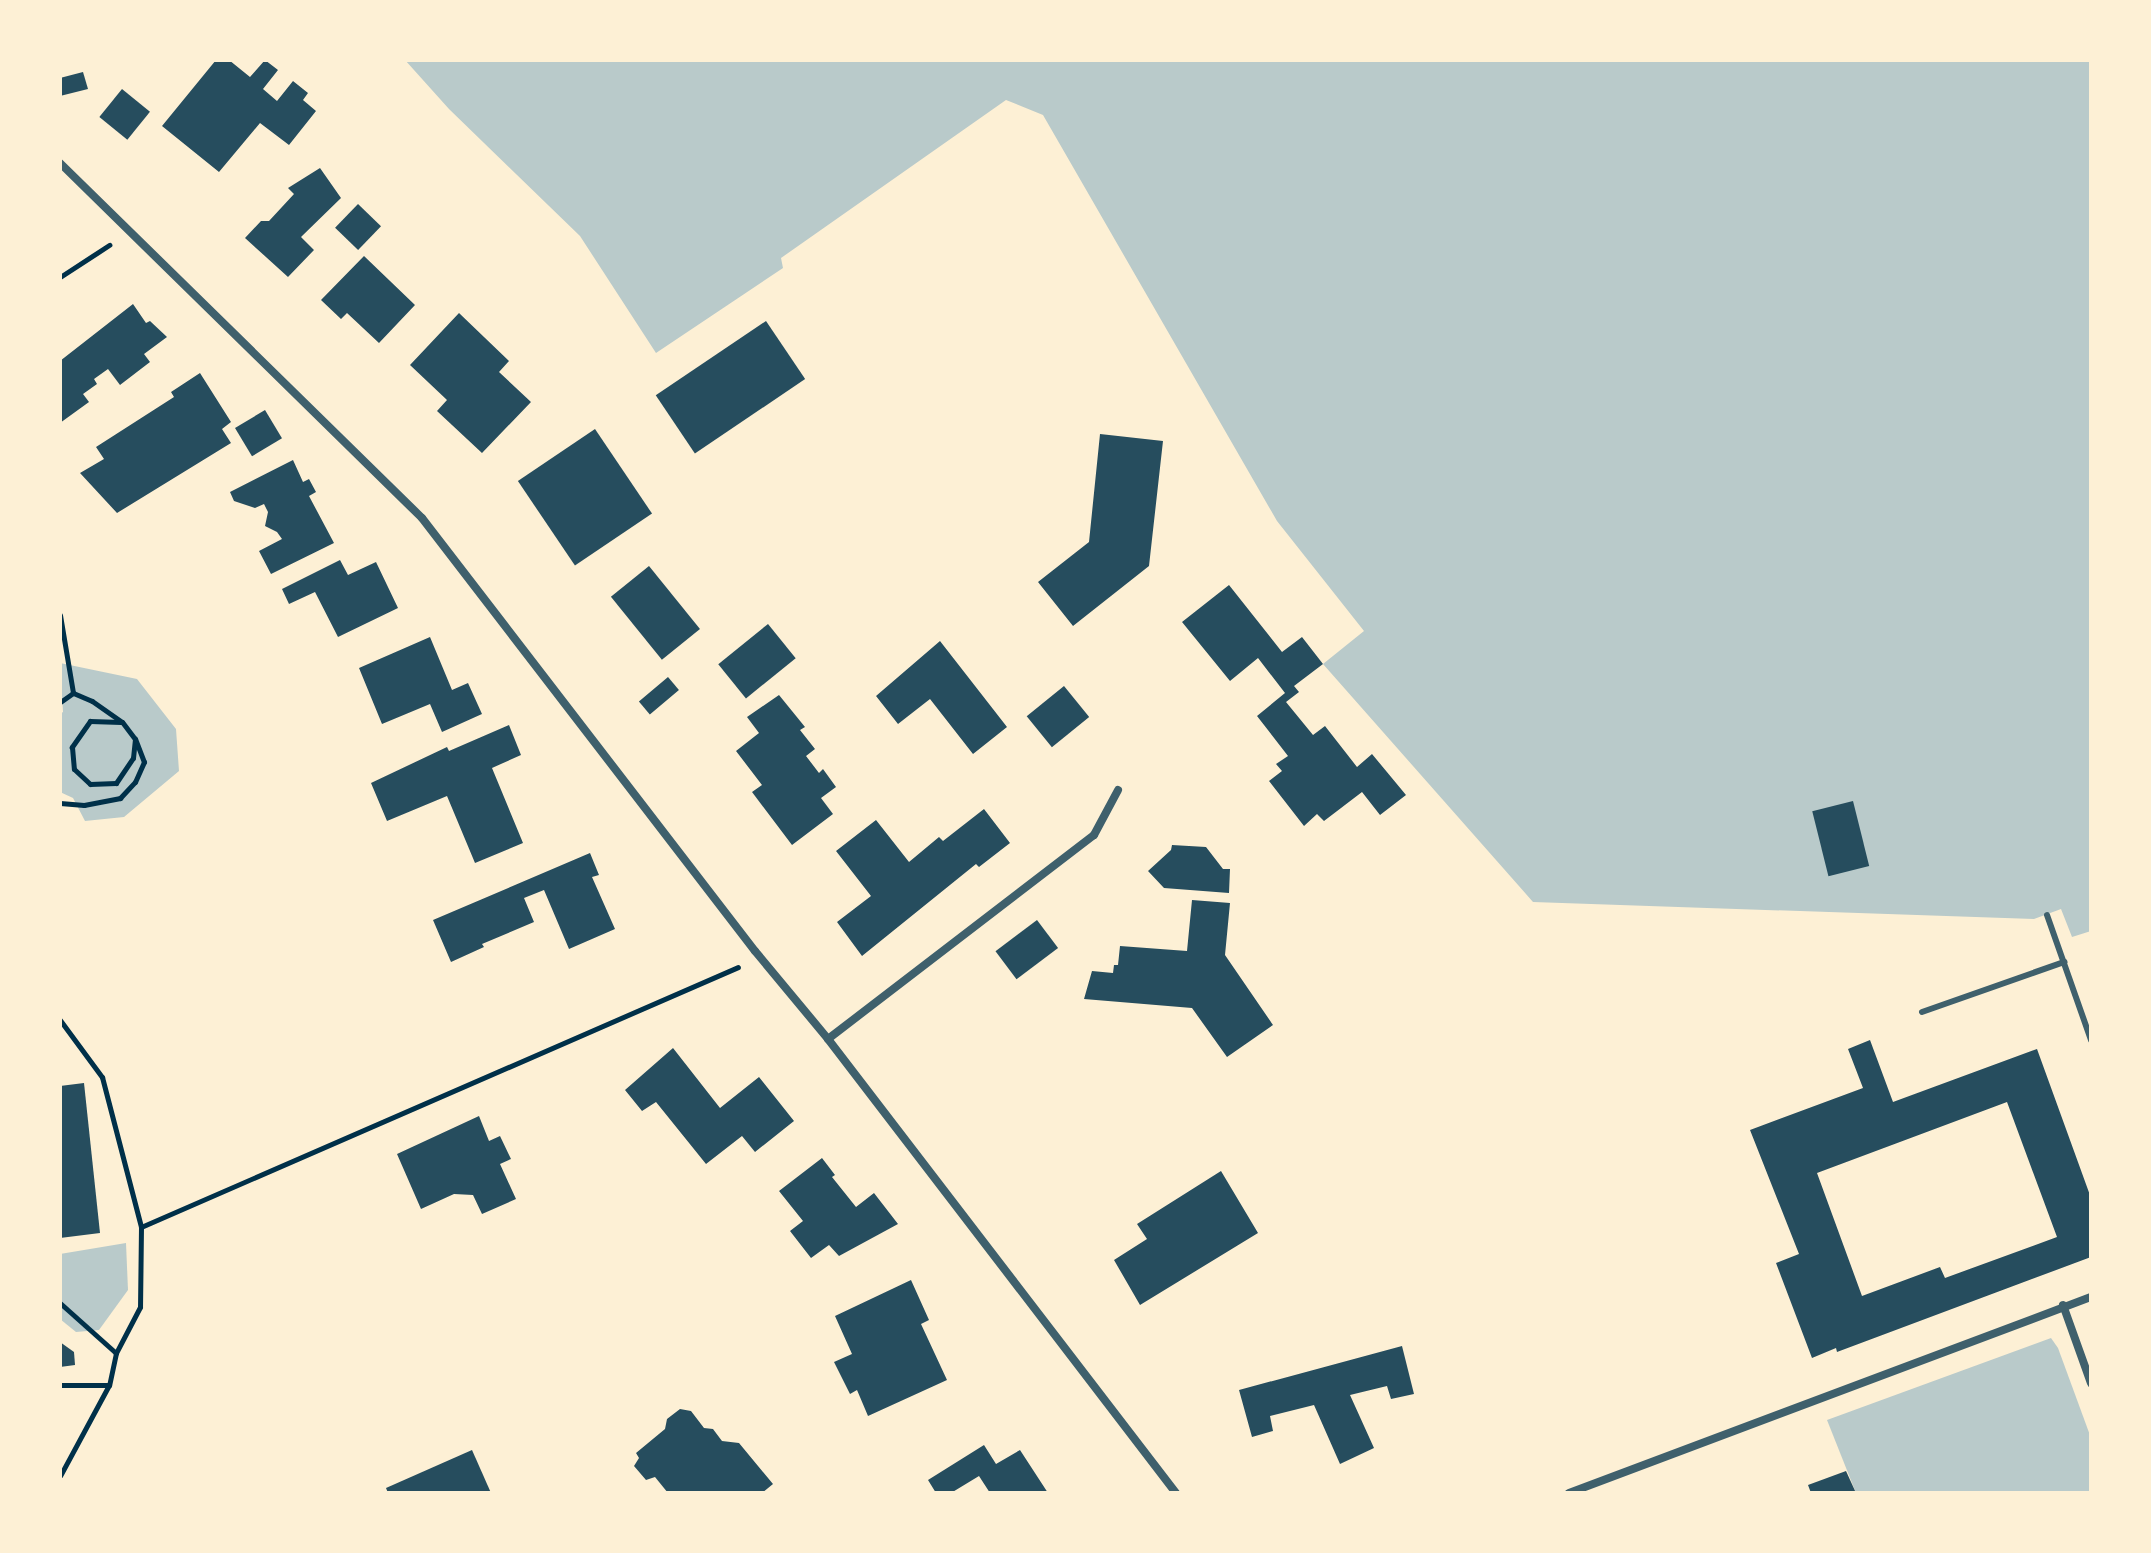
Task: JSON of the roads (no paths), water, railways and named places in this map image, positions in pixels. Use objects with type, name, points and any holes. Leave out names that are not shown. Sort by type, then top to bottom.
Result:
[{"type":"street","points":[[60,163],[422,518],[755,951],[828,1039],[1176,1493]]},
{"type":"street","points":[[828,1039],[1094,835],[1118,790]]},
{"type":"street","points":[[1569,1493],[2091,1297]]},
{"type":"street","points":[[2063,1305],[2091,1383]]},
{"type":"lane","points":[[2047,915],[2091,1040]]},
{"type":"lane","points":[[1922,1012],[2064,962]]}]
